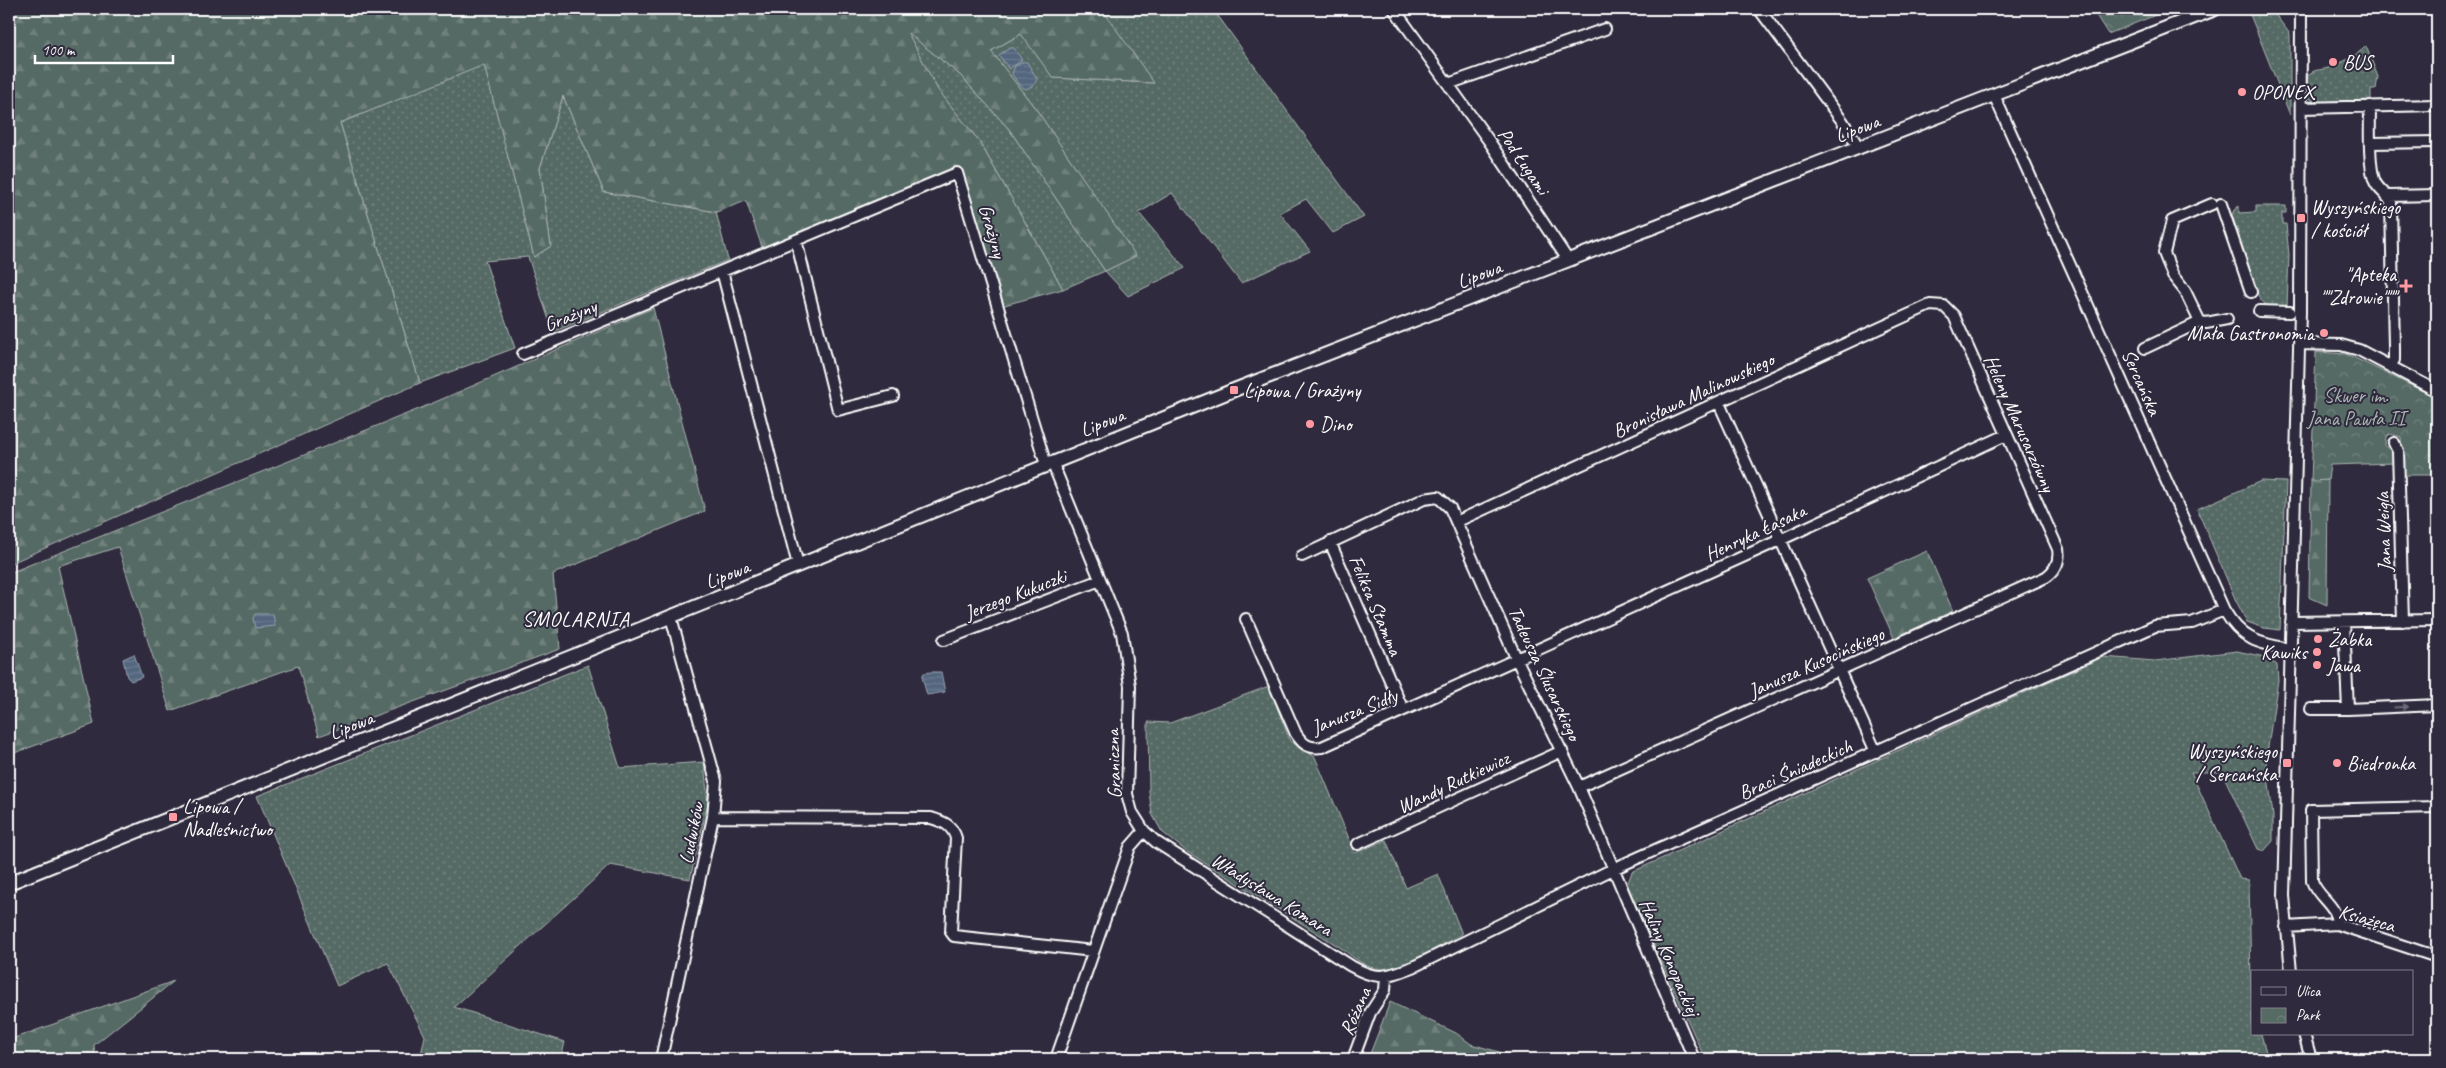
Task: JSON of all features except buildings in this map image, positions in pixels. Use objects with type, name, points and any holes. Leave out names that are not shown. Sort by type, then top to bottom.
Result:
[{"type":"main road","name":"Lipowa","points":[[9,883],[1049,463],[2215,9]]},
{"type":"street","name":"Pod Ługami","points":[[1394,9],[1489,140],[1568,260]]},
{"type":"street","points":[[1759,9],[1843,122],[1859,148]]},
{"type":"street","points":[[2290,970],[2284,896],[2299,344],[2302,9]]},
{"type":"street","points":[[1448,84],[1605,29]]},
{"type":"street","name":"Sercańska","points":[[1994,95],[2224,610],[2241,633],[2250,639],[2290,649]]},
{"type":"street","points":[[2301,108],[2437,105]]},
{"type":"street","points":[[2370,106],[2373,178],[2380,189],[2388,196],[2392,229],[2394,360],[2390,366]]},
{"type":"street","points":[[2371,143],[2437,142]]},
{"type":"street","name":"Grażyny","points":[[523,354],[957,173],[1049,463]]},
{"type":"street","points":[[2388,196],[2437,195]]},
{"type":"street","points":[[2200,322],[2185,292],[2173,276],[2164,253],[2172,221],[2216,204],[2251,292]]},
{"type":"street","points":[[796,240],[838,410],[893,396]]},
{"type":"street","points":[[722,271],[798,565]]},
{"type":"street","name":"Bronisława Malinowskiego","points":[[1458,521],[1720,403],[1930,305],[1942,306]]},
{"type":"street","name":"Heleny Marusarzówny","points":[[1942,306],[1951,311],[1954,316],[2058,549],[2058,560]]},
{"type":"street","points":[[2259,311],[2290,312]]},
{"type":"street","points":[[2146,348],[2200,322],[2206,323],[2227,319]]},
{"type":"street","points":[[2299,344],[2341,345],[2359,350],[2437,391]]},
{"type":"street","points":[[1720,403],[1780,540],[1842,671],[1876,752]]},
{"type":"street","name":"Henryka Łasaka","points":[[1518,660],[2006,435]]},
{"type":"street","name":"Jana Weigla","points":[[2394,442],[2398,451],[2403,621]]},
{"type":"street","name":"Graniczna","points":[[1049,463],[1122,632],[1127,654],[1130,686],[1127,794],[1132,812],[1144,831]]},
{"type":"street","name":"Tadeusza Ślusarskiego","points":[[1438,497],[1450,508],[1458,521],[1518,660],[1579,787],[1613,869]]},
{"type":"street","name":"Feliksa Stamma","points":[[1302,556],[1424,499],[1438,497]]},
{"type":"street","name":"Feliksa Stamma","points":[[1330,542],[1403,710]]},
{"type":"street","name":"Janusza Kusocińskiego","points":[[1579,787],[1842,671],[2046,577],[2054,570],[2058,560]]},
{"type":"street","name":"Jerzego Kukuczki","points":[[944,640],[1100,580]]},
{"type":"street","name":"Braci Śniadeckich","points":[[1386,977],[1413,967],[1613,869],[2154,626],[2192,623],[2224,610]]},
{"type":"street","name":"Ludwików","points":[[661,1059],[712,817],[716,782],[670,617]]},
{"type":"street","name":"Janusza Sidły","points":[[1246,619],[1296,734],[1304,744],[1315,748],[1322,747],[1518,660]]},
{"type":"street","points":[[2291,622],[2344,623],[2437,620]]},
{"type":"street","points":[[2344,623],[2348,709]]},
{"type":"street","points":[[2311,709],[2437,705]]},
{"type":"street","name":"Wandy Rutkiewicz","points":[[1358,844],[1562,751]]},
{"type":"street","points":[[2338,924],[2334,909],[2315,890],[2312,881],[2310,810],[2437,808]]},
{"type":"street","points":[[712,817],[931,818],[942,821],[953,829],[956,838],[951,932],[954,936],[1093,950]]},
{"type":"street","points":[[1056,1059],[1130,847],[1144,831]]},
{"type":"street","name":"Władysława Komara","points":[[1144,831],[1156,842],[1351,966],[1373,976],[1386,977]]},
{"type":"street","name":"Haliny Konopackiej","points":[[1613,869],[1694,1059]]},
{"type":"street","name":"Książęca","points":[[2286,927],[2338,924],[2437,957]]},
{"type":"street","name":"Różana","points":[[1353,1059],[1370,1013],[1385,990],[1386,977]]},
{"type":"street","points":[[2305,1036],[2311,1059]]},
{"type":"green space","points":[[9,9],[1102,9],[1154,83],[1053,78],[1021,34],[991,51],[1038,112],[1136,256],[1105,271],[1009,129],[960,75],[908,33],[938,90],[979,141],[1063,289],[1001,306],[961,168],[762,247],[746,201],[716,212],[604,192],[563,96],[540,168],[551,246],[534,257],[484,65],[340,123],[420,383],[9,564]]},
{"type":"green space","points":[[1102,9],[1213,9],[1364,217],[1333,233],[1306,199],[1280,213],[1310,251],[1241,283],[1172,193],[1139,213],[1185,268],[1128,296],[1105,271],[1135,256],[1038,112],[991,51],[1021,34],[1054,78],[1153,83]]},
{"type":"green space","points":[[2092,9],[2171,9],[2108,34]]},
{"type":"green space","points":[[2257,9],[2271,9],[2290,34],[2290,115],[2249,12]]},
{"type":"green space","points":[[907,32],[960,75],[1009,129],[1105,271],[1063,289],[979,141],[938,90]]},
{"type":"green space","points":[[2366,46],[2378,77],[2376,89],[2371,89],[2371,100],[2317,102],[2307,97],[2307,76],[2310,73],[2343,61]]},
{"type":"green space","points":[[484,64],[534,257],[551,246],[540,168],[563,96],[604,192],[716,212],[728,260],[553,332],[528,257],[485,261],[515,348],[420,383],[340,123]]},
{"type":"green space","points":[[2239,206],[2239,213],[2256,212],[2256,206],[2286,206],[2286,213],[2282,213],[2282,224],[2286,224],[2289,255],[2287,307],[2266,305],[2258,295],[2232,215]]},
{"type":"green space","points":[[653,308],[705,511],[553,574],[560,649],[319,736],[298,666],[170,711],[118,547],[58,566],[94,724],[9,755],[9,573],[419,409]]},
{"type":"green space","name":"Skwer im. Jana Pawła II","points":[[2316,352],[2346,354],[2437,398],[2437,475],[2402,475],[2401,437],[2389,434],[2386,437],[2385,446],[2392,451],[2394,463],[2330,465],[2328,480],[2311,481]]},
{"type":"green space","points":[[2328,480],[2327,605],[2309,597],[2311,481]]},
{"type":"green space","points":[[2261,481],[2286,482],[2280,630],[2264,628],[2247,622],[2236,601],[2197,509]]},
{"type":"green space","points":[[1927,551],[1953,611],[1894,638],[1867,578]]},
{"type":"green space","points":[[2237,651],[2265,657],[2277,665],[2278,680],[2266,760],[2273,816],[2273,841],[2264,851],[2258,849],[2222,772],[2191,772],[2240,879],[2249,880],[2251,1036],[2262,1036],[2268,1059],[1705,1059],[1627,885],[1632,872],[2103,657],[2155,661]]},
{"type":"green space","points":[[588,665],[620,768],[704,762],[708,803],[690,879],[610,865],[454,1007],[565,1042],[561,1059],[420,1059],[425,1036],[388,963],[337,986],[257,796]]},
{"type":"green space","points":[[1269,686],[1290,741],[1315,757],[1355,853],[1386,840],[1406,888],[1438,874],[1462,934],[1406,963],[1383,969],[1369,967],[1186,851],[1162,832],[1152,814],[1149,792],[1148,722],[1170,723]]},
{"type":"green space","points":[[174,981],[94,1045],[95,1059],[9,1059],[9,1040]]},
{"type":"green space","points":[[1390,1002],[1456,1033],[1471,1044],[1524,1059],[1368,1059]]},
{"type":"water","points":[[1010,48],[1014,48],[1022,60],[1009,69],[999,55]]},
{"type":"water","points":[[1027,62],[1037,79],[1034,85],[1026,89],[1019,85],[1012,74],[1015,66]]},
{"type":"water","points":[[255,614],[273,614],[275,626],[255,628],[253,618]]},
{"type":"water","points":[[134,654],[142,677],[131,681],[127,677],[123,659]]},
{"type":"water","points":[[941,672],[945,692],[927,695],[922,677],[924,673]]},
{"type":"place","name":"BUS","points":[[2333,62]]},
{"type":"place","name":"OPONEX","points":[[2242,92]]},
{"type":"place","name":"Wyszyńskiego / kościół","points":[[2301,218]]},
{"type":"place","name":"\"Apteka \"\"Zdrowie\"\"\"","points":[[2406,286]]},
{"type":"place","name":"Mała Gastronomia","points":[[2324,333]]},
{"type":"place","name":"Lipowa / Grażyny","points":[[1234,390]]},
{"type":"place","name":"Dino","points":[[1310,424]]},
{"type":"place","name":"Żabka","points":[[2318,639]]},
{"type":"place","name":"Kawiks","points":[[2317,652]]},
{"type":"place","name":"Jawa","points":[[2317,665]]},
{"type":"place","name":"Wyszyńskiego / Sercańska","points":[[2287,763]]},
{"type":"place","name":"Biedronka","points":[[2337,763]]},
{"type":"place","name":"Lipowa / Nadleśnictwo","points":[[173,817]]},
{"type":"district","name":"SMOLARNIA","points":[[576,619]]}]
